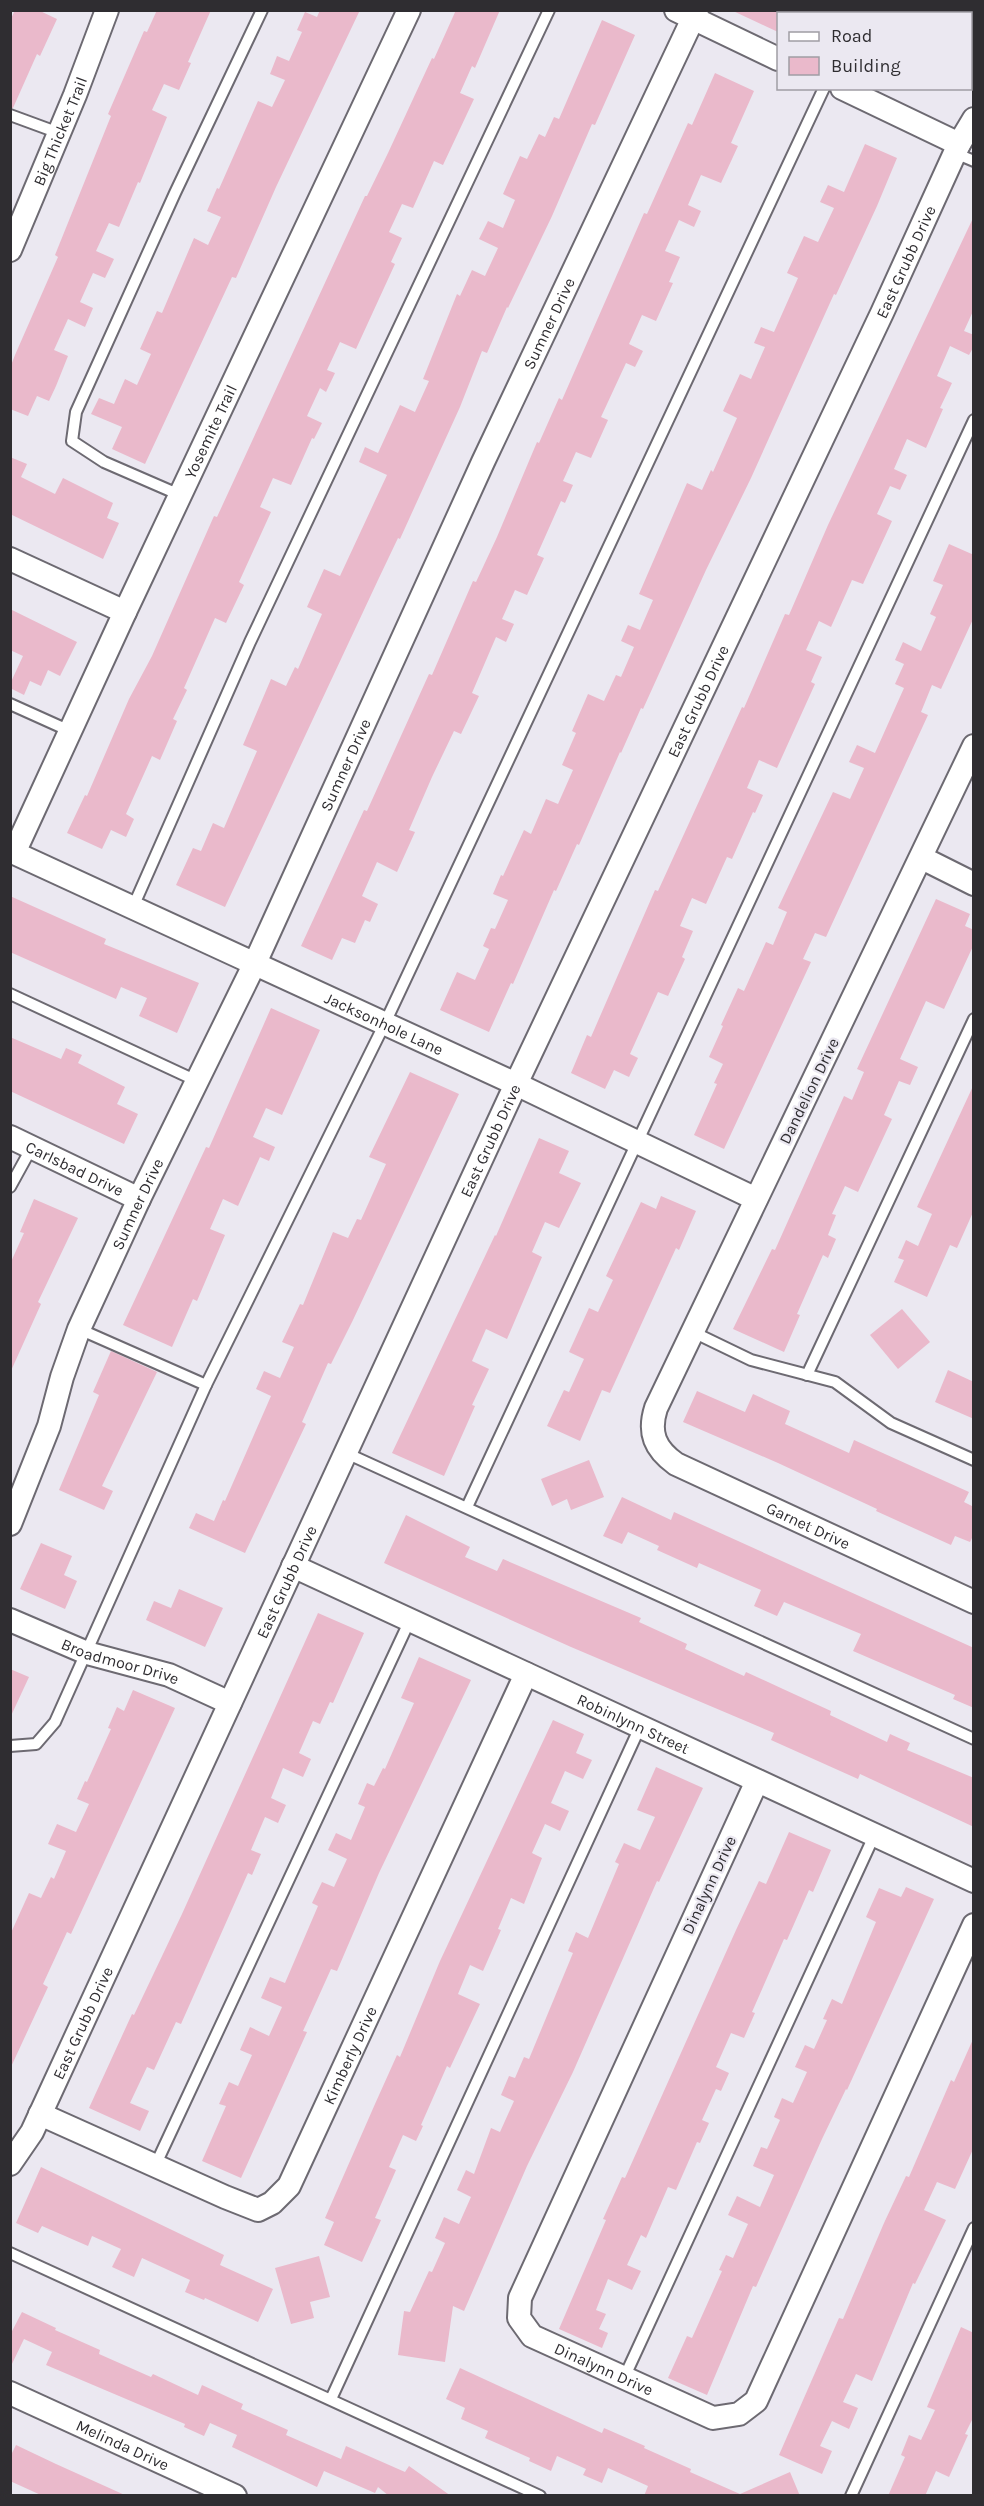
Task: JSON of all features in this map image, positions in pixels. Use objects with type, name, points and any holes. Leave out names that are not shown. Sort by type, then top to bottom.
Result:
[{"type":"street","name":"Big Thicket Trail","points":[[10,250],[107,10]]},
{"type":"street","name":"Yosemite Trail","points":[[12,852],[408,10]]},
{"type":"street","points":[[689,13],[777,58]]},
{"type":"street","name":"Sumner Drive","points":[[10,1524],[49,1426],[62,1377],[79,1329],[139,1199],[255,963],[689,13]]},
{"type":"street","points":[[846,90],[963,153]]},
{"type":"street","name":"East Grubb Drive","points":[[10,2164],[32,2132],[516,1084],[882,313],[963,153],[974,118]]},
{"type":"street","points":[[10,559],[125,612]]},
{"type":"street","name":"Dandelion Drive","points":[[653,1438],[653,1417],[656,1408],[974,746]]},
{"type":"street","name":"Jacksonhole Lane","points":[[12,852],[516,1084],[756,1199]]},
{"type":"street","points":[[922,858],[974,884]]},
{"type":"street","name":"Carlsbad Drive","points":[[10,1137],[139,1199]]},
{"type":"street","name":"Garnet Drive","points":[[653,1438],[658,1448],[676,1464],[974,1602]]},
{"type":"street","name":"Robinlynn Street","points":[[293,1566],[974,1881]]},
{"type":"street","name":"Broadmoor Drive","points":[[10,1620],[87,1653],[169,1675],[230,1703]]},
{"type":"street","name":"Kimberly Drive","points":[[40,2114],[258,2210],[272,2203],[289,2186],[526,1674]]},
{"type":"street","name":"Dinalynn Drive","points":[[757,1781],[520,2298],[519,2318],[532,2336],[712,2418],[739,2414],[756,2401],[974,1925]]},
{"type":"street","name":"Melinda Drive","points":[[10,2393],[235,2496]]},
{"type":"lane","points":[[180,495],[104,462],[72,441],[76,412],[175,193],[262,10]]},
{"type":"lane","points":[[133,907],[250,642],[549,10]]},
{"type":"lane","points":[[10,1746],[36,1744],[55,1722],[206,1385],[385,1023],[823,90]]},
{"type":"lane","points":[[10,115],[59,133]]},
{"type":"lane","points":[[467,1507],[639,1143],[974,420]]},
{"type":"lane","points":[[10,704],[70,731]]},
{"type":"lane","points":[[10,994],[197,1081]]},
{"type":"lane","points":[[807,1375],[974,1019]]},
{"type":"lane","points":[[10,1187],[32,1147]]},
{"type":"lane","points":[[79,1329],[206,1385]]},
{"type":"lane","points":[[693,1332],[751,1360],[836,1382],[891,1423],[974,1460]]},
{"type":"lane","points":[[346,1453],[974,1739]]},
{"type":"lane","points":[[155,2166],[410,1620]]},
{"type":"lane","points":[[331,2399],[640,1727]]},
{"type":"lane","points":[[624,2378],[874,1836]]},
{"type":"lane","points":[[850,2496],[974,2228]]},
{"type":"lane","points":[[10,2253],[537,2495]]},
{"type":"building","points":[[15,10],[38,10],[57,19],[40,56],[37,54],[13,108],[10,108],[10,21]]},
{"type":"building","points":[[157,10],[211,10],[188,62],[191,63],[179,90],[164,84],[152,110],[167,117],[119,227],[109,223],[96,251],[114,259],[105,278],[93,273],[80,302],[93,308],[85,327],[68,319],[54,350],[68,356],[56,386],[49,401],[37,396],[28,416],[10,409],[10,368],[58,257],[55,255],[111,116],[108,114],[144,31],[147,32]]},
{"type":"building","points":[[320,10],[360,10],[276,187],[236,278],[232,277],[145,464],[112,449],[122,427],[91,414],[99,398],[114,404],[125,379],[137,385],[151,354],[140,349],[157,311],[162,313],[194,238],[208,245],[221,217],[207,211],[258,101],[272,107],[285,80],[270,74],[277,56],[289,61],[302,32],[297,30],[305,12],[317,17]]},
{"type":"building","points":[[456,10],[500,10],[475,68],[472,66],[460,93],[474,99],[443,165],[434,161],[413,208],[402,204],[389,232],[402,238],[391,262],[395,264],[356,349],[340,342],[327,370],[335,373],[326,392],[320,388],[307,416],[322,423],[314,439],[312,438],[291,485],[273,478],[260,507],[271,512],[239,582],[244,585],[226,623],[215,618],[184,688],[187,690],[173,719],[177,721],[160,760],[152,756],[126,814],[134,819],[126,837],[111,830],[102,849],[67,833],[85,795],[87,796],[129,699],[152,656],[214,516],[217,517],[365,196]]},
{"type":"building","points":[[731,10],[778,10],[777,32]]},
{"type":"building","points":[[602,20],[635,35],[487,353],[482,351],[460,407],[400,539],[398,538],[378,580],[225,907],[176,885],[193,848],[201,851],[213,823],[224,828],[257,751],[243,745],[271,679],[286,686],[295,667],[298,669],[322,614],[307,607],[324,569],[340,576],[387,475],[359,462],[365,447],[378,453],[400,405],[415,412],[429,381],[423,379],[457,294],[460,296],[472,270],[485,276],[498,248],[479,239],[488,221],[503,228],[515,200],[503,194],[520,156],[527,159],[539,134],[545,137],[554,117],[559,119]]},
{"type":"building","points":[[715,73],[754,91],[731,143],[738,146],[721,183],[701,175],[688,205],[701,211],[694,227],[679,220],[665,251],[680,257],[669,282],[673,283],[656,321],[642,315],[629,344],[643,351],[635,367],[626,363],[601,417],[608,420],[591,458],[576,452],[563,481],[573,485],[565,503],[561,501],[537,555],[544,558],[527,595],[515,590],[502,619],[514,624],[506,642],[496,637],[472,693],[479,696],[461,734],[454,731],[432,777],[409,830],[415,832],[397,872],[377,862],[362,896],[378,904],[370,922],[365,920],[355,943],[342,938],[332,960],[301,946],[364,810],[367,811],[429,674],[432,675],[473,581],[476,582],[537,442],[539,443],[559,398],[562,400],[644,213],[647,214],[688,123],[692,125]]},
{"type":"building","points":[[865,144],[897,158],[877,206],[836,295],[834,294],[643,709],[641,708],[620,752],[579,845],[577,844],[556,891],[554,890],[513,984],[511,983],[489,1032],[440,1010],[457,972],[475,980],[489,949],[483,946],[491,928],[495,929],[508,900],[493,894],[501,875],[503,876],[524,830],[531,834],[546,799],[558,804],[573,770],[562,765],[576,733],[572,731],[588,694],[604,701],[616,675],[621,677],[634,647],[621,641],[628,625],[640,630],[653,600],[639,594],[687,483],[702,490],[711,470],[713,472],[737,418],[723,411],[740,374],[751,379],[765,347],[754,343],[761,327],[774,332],[798,278],[787,273],[804,236],[818,242],[834,208],[820,202],[828,185],[844,192]]},
{"type":"building","points":[[974,216],[974,309],[964,331],[974,335],[974,346],[969,355],[950,346],[937,376],[952,383],[940,408],[943,409],[926,448],[907,439],[894,469],[907,475],[900,490],[890,486],[877,514],[892,521],[863,584],[852,580],[831,627],[819,621],[806,650],[822,657],[811,682],[815,684],[777,768],[759,760],[747,788],[763,795],[755,813],[753,812],[732,859],[727,857],[706,904],[692,898],[680,926],[693,931],[682,957],[685,959],[668,996],[658,992],[630,1054],[638,1058],[629,1077],[614,1070],[605,1089],[571,1073],[587,1035],[591,1037],[655,890],[658,891],[742,707],[744,708],[785,614],[789,615],[828,525]]},
{"type":"building","points":[[10,457],[27,464],[21,477],[55,494],[63,478],[113,503],[107,518],[119,523],[103,559],[10,514]]},
{"type":"building","points":[[949,544],[974,555],[974,617],[941,689],[932,685],[921,712],[928,715],[826,937],[815,933],[803,959],[811,962],[724,1149],[694,1135],[717,1084],[714,1083],[723,1064],[709,1057],[738,988],[744,991],[766,942],[773,945],[787,912],[778,908],[833,792],[850,799],[864,768],[849,762],[857,745],[875,753],[904,688],[895,684],[904,664],[895,660],[903,642],[921,651],[936,617],[930,614],[943,585],[933,581]]},
{"type":"building","points":[[10,609],[77,642],[60,676],[48,670],[41,686],[30,681],[24,695],[10,688],[23,656],[10,650]]},
{"type":"building","points":[[10,896],[106,939],[104,944],[199,983],[177,1033],[139,1016],[147,998],[121,987],[116,999],[10,952]]},
{"type":"building","points":[[936,899],[970,914],[965,926],[974,930],[974,944],[944,1009],[926,1001],[900,1059],[918,1067],[910,1085],[899,1081],[884,1115],[892,1119],[858,1192],[845,1186],[832,1214],[836,1215],[828,1235],[836,1239],[828,1258],[823,1255],[797,1314],[800,1315],[784,1352],[733,1329],[772,1249],[775,1250],[844,1096],[852,1100],[864,1072],[857,1069]]},
{"type":"building","points":[[271,1008],[320,1030],[282,1115],[266,1108],[253,1137],[275,1147],[269,1161],[260,1157],[238,1206],[223,1199],[210,1229],[225,1235],[197,1301],[193,1299],[172,1347],[123,1325],[206,1147],[209,1148]]},
{"type":"building","points":[[10,1037],[61,1059],[66,1048],[82,1055],[78,1063],[125,1087],[117,1104],[138,1114],[124,1144],[10,1091]]},
{"type":"building","points":[[410,1072],[459,1094],[353,1320],[331,1364],[328,1363],[302,1422],[306,1424],[245,1553],[189,1528],[196,1513],[214,1521],[223,1500],[225,1501],[271,1396],[256,1389],[264,1371],[280,1378],[294,1347],[282,1342],[300,1304],[303,1305],[333,1232],[348,1238],[357,1219],[361,1220],[386,1164],[369,1157]]},
{"type":"building","points":[[974,1084],[974,1210],[957,1248],[950,1245],[927,1297],[894,1282],[904,1260],[898,1258],[906,1240],[918,1246],[932,1214],[917,1207]]},
{"type":"building","points":[[539,1138],[569,1151],[559,1173],[581,1183],[559,1228],[545,1222],[532,1252],[542,1257],[507,1339],[486,1329],[472,1361],[489,1369],[444,1476],[392,1453],[496,1236]]},
{"type":"building","points":[[661,1196],[696,1211],[679,1250],[676,1248],[610,1393],[602,1390],[580,1441],[547,1426],[564,1390],[569,1392],[584,1359],[569,1352],[589,1308],[598,1312],[613,1280],[606,1276],[641,1202],[656,1209]]},
{"type":"building","points":[[34,1199],[78,1218],[38,1302],[41,1304],[10,1373],[10,1264],[24,1233],[20,1232]]},
{"type":"building","points":[[902,1309],[930,1342],[898,1369],[870,1335]]},
{"type":"building","points":[[111,1351],[157,1372],[102,1486],[113,1491],[104,1510],[59,1490],[99,1395],[93,1392]]},
{"type":"building","points":[[948,1370],[974,1382],[974,1419],[935,1402]]},
{"type":"building","points":[[697,1391],[745,1412],[753,1394],[790,1411],[785,1424],[849,1453],[854,1440],[969,1492],[964,1502],[974,1507],[974,1534],[970,1542],[955,1536],[951,1545],[778,1463],[683,1422]]},
{"type":"building","points":[[589,1460],[604,1497],[571,1510],[567,1499],[552,1506],[541,1479]]},
{"type":"building","points":[[622,1497],[671,1520],[674,1512],[974,1648],[974,1708],[953,1699],[955,1695],[853,1651],[861,1634],[784,1602],[777,1616],[754,1606],[761,1590],[699,1563],[697,1568],[657,1550],[659,1546],[628,1532],[622,1544],[603,1536]]},
{"type":"building","points":[[406,1515],[470,1547],[465,1557],[497,1571],[503,1559],[641,1618],[639,1622],[687,1644],[685,1649],[744,1676],[746,1672],[831,1711],[830,1715],[887,1742],[890,1734],[910,1743],[907,1750],[974,1778],[974,1827],[860,1774],[858,1779],[771,1740],[774,1733],[571,1647],[384,1563]]},
{"type":"building","points":[[41,1543],[72,1556],[64,1575],[77,1581],[65,1609],[20,1589]]},
{"type":"building","points":[[179,1589],[223,1608],[205,1647],[146,1620],[154,1601],[171,1608]]},
{"type":"building","points":[[318,1613],[364,1633],[333,1703],[330,1702],[320,1724],[313,1721],[299,1753],[311,1759],[303,1777],[283,1768],[271,1798],[286,1805],[278,1823],[265,1817],[251,1850],[261,1854],[252,1875],[248,1873],[181,2024],[176,2022],[154,2070],[147,2067],[130,2103],[149,2111],[140,2131],[89,2108],[132,2014],[134,2015],[182,1914]]},
{"type":"building","points":[[419,1657],[471,1680],[379,1873],[337,1971],[331,1969],[303,2031],[307,2032],[241,2178],[202,2161],[226,2106],[219,2104],[229,2082],[238,2086],[252,2055],[240,2050],[250,2027],[269,2036],[282,2007],[261,1998],[270,1977],[285,1983],[318,1906],[312,1903],[322,1882],[334,1887],[347,1859],[328,1850],[336,1833],[351,1840],[365,1807],[358,1804],[367,1783],[374,1786],[383,1768],[385,1769],[414,1703],[401,1698]]},
{"type":"building","points":[[10,1669],[29,1677],[10,1718]]},
{"type":"building","points":[[133,1690],[175,1708],[71,1934],[67,1932],[43,1984],[48,1987],[10,2069],[10,1935],[29,1893],[41,1898],[51,1877],[54,1879],[66,1851],[48,1844],[57,1824],[76,1832],[89,1804],[77,1799],[111,1729],[108,1728],[117,1707],[124,1711]]},
{"type":"building","points":[[553,1720],[584,1734],[576,1753],[592,1760],[583,1779],[565,1771],[551,1803],[569,1811],[560,1831],[545,1824],[532,1853],[542,1858],[524,1904],[511,1898],[498,1929],[501,1930],[483,1971],[470,1965],[458,1994],[480,2004],[450,2068],[447,2066],[416,2141],[403,2135],[389,2167],[396,2170],[375,2218],[381,2220],[362,2262],[324,2245],[334,2222],[325,2218],[397,2055],[400,2057],[440,1961]]},
{"type":"building","points":[[656,1767],[703,1788],[659,1882],[657,1881],[573,2072],[527,2166],[464,2311],[453,2306],[445,2362],[398,2355],[404,2311],[410,2312],[445,2243],[435,2238],[444,2217],[459,2224],[471,2197],[457,2190],[466,2170],[474,2174],[491,2128],[500,2132],[514,2101],[501,2095],[509,2076],[515,2078],[524,2057],[529,2059],[573,1953],[568,1951],[576,1932],[588,1938],[619,1864],[615,1862],[624,1843],[640,1850],[655,1817],[637,1810]]},
{"type":"building","points":[[789,1832],[831,1850],[813,1892],[809,1890],[787,1940],[784,1939],[752,2012],[755,2013],[744,2038],[731,2033],[716,2067],[729,2073],[721,2091],[716,2089],[702,2120],[709,2123],[700,2143],[697,2142],[676,2190],[668,2187],[646,2238],[641,2235],[627,2265],[641,2271],[632,2290],[608,2279],[596,2310],[606,2314],[599,2329],[608,2333],[602,2348],[559,2329],[606,2220],[603,2219],[622,2177],[625,2178],[736,1930],[759,1881],[766,1884]]},
{"type":"building","points":[[906,1887],[934,1899],[756,2287],[753,2286],[707,2395],[668,2378],[687,2336],[692,2338],[722,2271],[719,2270],[726,2255],[733,2258],[748,2224],[728,2215],[737,2196],[760,2207],[774,2175],[753,2166],[761,2147],[767,2149],[780,2120],[774,2117],[782,2098],[793,2103],[807,2072],[795,2067],[805,2045],[814,2049],[827,2020],[823,2019],[832,1999],[842,2004],[876,1922],[866,1917],[879,1888],[901,1897]]},
{"type":"building","points":[[974,2037],[974,2147],[955,2189],[937,2182],[924,2210],[946,2220],[915,2284],[913,2283],[872,2381],[856,2374],[843,2402],[858,2408],[849,2429],[832,2421],[820,2446],[832,2451],[822,2474],[779,2455],[839,2318],[843,2319],[884,2223],[906,2176],[909,2177],[951,2080],[954,2082]]},
{"type":"building","points":[[41,2167],[224,2255],[220,2265],[273,2289],[258,2322],[205,2298],[204,2300],[185,2292],[190,2280],[142,2258],[134,2277],[112,2267],[121,2249],[92,2236],[88,2246],[42,2226],[38,2233],[16,2223]]},
{"type":"building","points":[[319,2256],[330,2297],[310,2302],[314,2318],[291,2324],[275,2268]]},
{"type":"building","points":[[22,2312],[100,2350],[99,2354],[151,2377],[153,2374],[198,2395],[202,2385],[243,2404],[241,2409],[288,2430],[286,2435],[341,2459],[346,2446],[405,2472],[409,2466],[451,2496],[389,2496],[378,2487],[375,2493],[324,2471],[317,2487],[232,2447],[237,2435],[210,2423],[204,2436],[184,2427],[185,2424],[46,2365],[52,2352],[24,2339],[10,2368],[10,2335]]},
{"type":"building","points":[[961,2327],[974,2333],[974,2416],[965,2434],[968,2435],[949,2477],[936,2471],[925,2496],[888,2496],[905,2457],[901,2455],[909,2435],[921,2440],[935,2410],[927,2407]]},
{"type":"building","points":[[460,2368],[602,2433],[604,2428],[645,2446],[644,2448],[691,2469],[690,2472],[740,2494],[790,2472],[800,2496],[644,2496],[648,2486],[608,2468],[602,2483],[583,2475],[586,2469],[557,2456],[551,2471],[529,2461],[530,2458],[485,2438],[488,2431],[461,2419],[465,2408],[446,2399]]},
{"type":"building","points":[[16,2445],[127,2496],[43,2496],[10,2481],[10,2457]]}]
